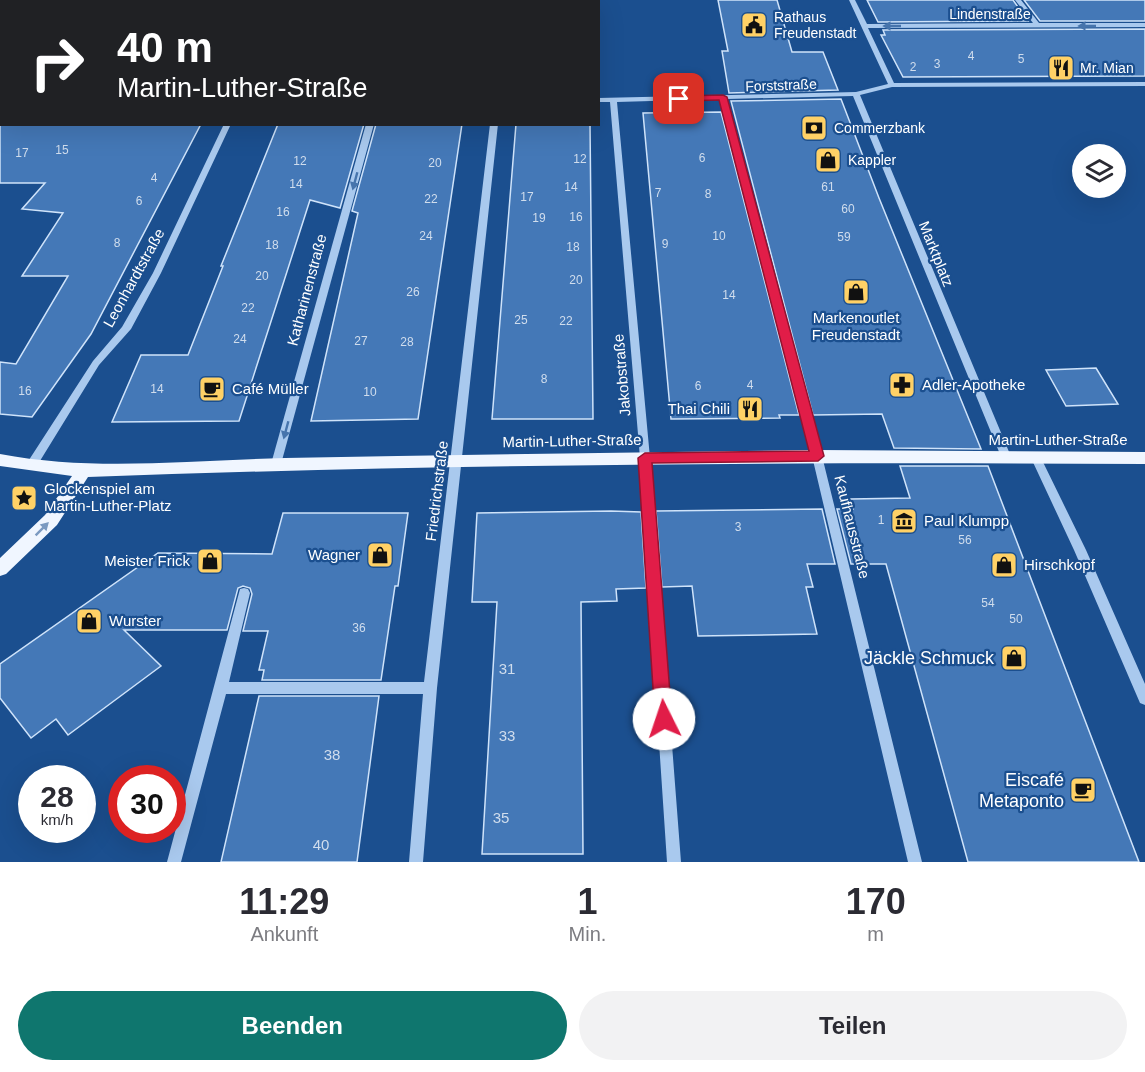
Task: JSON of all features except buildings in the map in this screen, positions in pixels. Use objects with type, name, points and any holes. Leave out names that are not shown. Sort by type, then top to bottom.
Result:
[{"type":"main road","name":"Martin-Luther-Straße","points":[[0,460],[31,466],[83,471],[276,464],[645,458],[818,456],[1007,459],[1145,458]]},
{"type":"main road","points":[[0,569],[51,520],[83,471]]},
{"type":"street","points":[[852,0],[892,85]]},
{"type":"street","points":[[1018,0],[1038,26]]},
{"type":"street","name":"Lindenstraße","points":[[864,26],[1145,25]]},
{"type":"street","points":[[855,94],[892,85],[1145,84]]},
{"type":"street","name":"Forststraße","points":[[600,100],[855,94]]},
{"type":"street","name":"Marktplatz","points":[[855,94],[1007,459]]},
{"type":"street","name":"Kaufhausstraße","points":[[723,97],[818,456],[915,862]]},
{"type":"street","name":"Jakobstraße","points":[[613,100],[645,458],[674,862]]},
{"type":"street","name":"Leonhardtstraße","points":[[31,466],[96,363],[126,329],[157,273],[227,126]]},
{"type":"street","name":"Katharinenstraße","points":[[276,464],[369,126]]},
{"type":"street","name":"Friedrichstraße","points":[[416,862],[430,688],[494,126]]},
{"type":"street","points":[[1036,458],[1080,550],[1145,699]]},
{"type":"street","points":[[174,862],[244,593]]},
{"type":"street","points":[[221,688],[430,688]]},
{"type":"place","name":"Rathaus Freudenstadt","points":[[754,25]]},
{"type":"place","name":"Mr. Mian","points":[[1061,68]]},
{"type":"place","name":"Commerzbank","points":[[814,128]]},
{"type":"place","name":"Kappler","points":[[828,160]]},
{"type":"place","name":"Markenoutlet Freudenstadt","points":[[856,292]]},
{"type":"place","name":"Adler-Apotheke","points":[[902,385]]},
{"type":"place","name":"Café Müller","points":[[212,389]]},
{"type":"place","name":"Thai Chili","points":[[750,409]]},
{"type":"place","name":"Glockenspiel am Martin-Luther-Platz","points":[[24,498]]},
{"type":"place","name":"Paul Klumpp","points":[[904,521]]},
{"type":"place","name":"Wagner","points":[[380,555]]},
{"type":"place","name":"Meister Frick","points":[[210,561]]},
{"type":"place","name":"Hirschkopf","points":[[1004,565]]},
{"type":"place","name":"Wurster","points":[[89,621]]},
{"type":"place","name":"Jäckle Schmuck","points":[[1014,658]]},
{"type":"place","name":"Eiscafé Metaponto","points":[[1083,790]]},
{"type":"route","points":[[664,719],[645,458],[818,456],[723,97],[679,99]]}]
